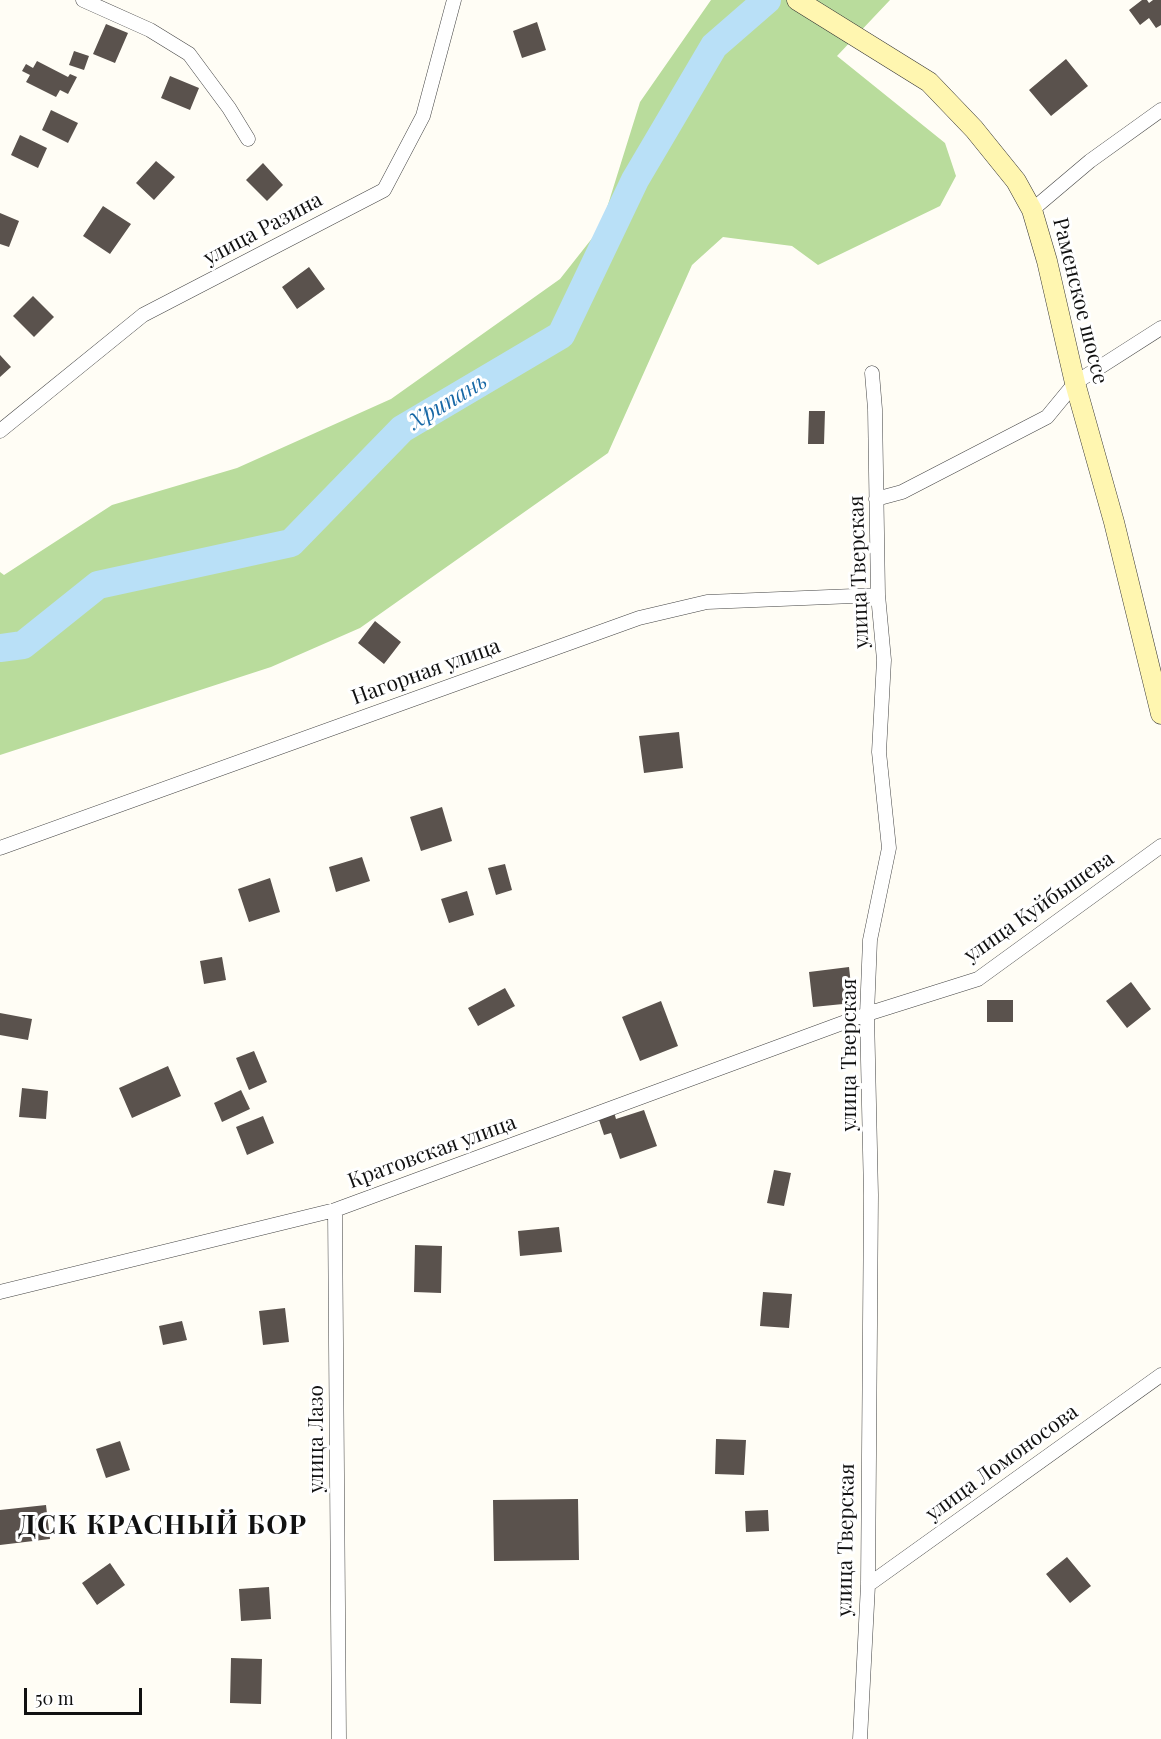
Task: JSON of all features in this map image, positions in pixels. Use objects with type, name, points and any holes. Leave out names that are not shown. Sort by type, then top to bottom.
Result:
[{"type":"main road","name":"Раменское шоссе","points":[[796,0],[929,82],[974,129],[1016,181],[1032,210],[1114,522],[1161,714]]},
{"type":"street","points":[[83,0],[150,30],[189,54],[229,108],[248,139]]},
{"type":"street","name":"улица Разина","points":[[0,430],[143,315],[384,190],[423,116],[454,0]]},
{"type":"street","points":[[1032,210],[1090,161],[1161,110]]},
{"type":"street","points":[[876,499],[902,492],[1047,417],[1076,383],[1161,328]]},
{"type":"street","name":"улица Тверская","points":[[861,1739],[868,1585],[871,1195],[867,1014],[870,940],[889,848],[879,752],[884,660],[878,595],[875,409],[872,373]]},
{"type":"street","name":"Нагорная улица","points":[[0,848],[639,618],[707,602],[878,595]]},
{"type":"street","name":"улица Куйбышева","points":[[867,1014],[978,979],[1161,846]]},
{"type":"street","name":"Кратовская улица","points":[[0,1292],[335,1210],[867,1014]]},
{"type":"street","name":"улица Лазо","points":[[335,1210],[339,1739]]},
{"type":"street","name":"улица Ломоносова","points":[[868,1585],[1161,1375]]},
{"type":"green space","points":[[711,0],[890,0],[837,56],[945,143],[956,176],[940,206],[818,265],[792,246],[723,237],[692,265],[608,453],[360,628],[271,667],[0,755],[0,572],[4,575],[112,505],[237,468],[391,399],[560,279],[601,227],[640,102]]},
{"type":"building","points":[[1142,0],[1147,0],[1149,3],[1153,0],[1161,0],[1161,25],[1156,28],[1149,18],[1140,25],[1129,10]]},
{"type":"building","points":[[537,22],[546,50],[522,58],[513,31]]},
{"type":"building","points":[[106,24],[128,33],[115,63],[93,54]]},
{"type":"building","points":[[74,51],[89,56],[84,70],[69,65]]},
{"type":"building","points":[[1066,59],[1088,86],[1051,116],[1029,90]]},
{"type":"building","points":[[37,61],[68,77],[70,74],[77,77],[68,94],[60,90],[56,97],[26,82],[30,75],[22,71],[26,64],[33,68]]},
{"type":"building","points":[[170,76],[199,88],[190,110],[161,98]]},
{"type":"building","points":[[51,110],[78,123],[68,143],[42,130]]},
{"type":"building","points":[[20,135],[47,148],[38,168],[11,155]]},
{"type":"building","points":[[156,161],[175,177],[154,200],[136,183]]},
{"type":"building","points":[[263,163],[283,185],[267,201],[246,180]]},
{"type":"building","points":[[103,206],[131,224],[110,254],[83,236]]},
{"type":"building","points":[[0,213],[19,221],[9,247],[0,244]]},
{"type":"building","points":[[309,267],[325,289],[297,309],[282,287]]},
{"type":"building","points":[[33,296],[54,317],[34,337],[13,316]]},
{"type":"building","points":[[0,355],[11,367],[0,377]]},
{"type":"building","points":[[809,411],[825,411],[824,444],[808,444]]},
{"type":"building","points":[[375,621],[401,642],[384,664],[358,643]]},
{"type":"building","points":[[679,732],[683,768],[644,773],[639,736]]},
{"type":"building","points":[[442,807],[452,841],[421,851],[410,817]]},
{"type":"building","points":[[362,857],[370,881],[336,892],[329,867]]},
{"type":"building","points":[[505,864],[512,890],[496,895],[488,868]]},
{"type":"building","points":[[270,878],[280,912],[249,922],[238,889]]},
{"type":"building","points":[[467,891],[474,915],[449,923],[441,899]]},
{"type":"building","points":[[222,957],[226,980],[204,984],[200,961]]},
{"type":"building","points":[[849,967],[853,1003],[813,1007],[809,972]]},
{"type":"building","points":[[1131,982],[1151,1009],[1127,1028],[1106,1001]]},
{"type":"building","points":[[505,988],[515,1006],[478,1026],[468,1008]]},
{"type":"building","points":[[987,1000],[1013,1000],[1013,1022],[987,1022]]},
{"type":"building","points":[[661,1001],[678,1046],[640,1061],[622,1017]]},
{"type":"building","points":[[0,1013],[32,1019],[28,1040],[0,1035]]},
{"type":"building","points":[[254,1051],[267,1082],[249,1090],[236,1058]]},
{"type":"building","points":[[168,1066],[181,1096],[132,1118],[119,1088]]},
{"type":"building","points":[[22,1088],[48,1091],[46,1119],[19,1117]]},
{"type":"building","points":[[241,1090],[250,1109],[222,1122],[214,1103]]},
{"type":"building","points":[[644,1110],[657,1146],[620,1159],[611,1133],[604,1135],[598,1117],[614,1112],[616,1119]]},
{"type":"building","points":[[263,1116],[274,1143],[247,1155],[236,1127]]},
{"type":"building","points":[[774,1170],[791,1173],[784,1206],[767,1203]]},
{"type":"building","points":[[559,1227],[562,1252],[520,1256],[518,1231]]},
{"type":"building","points":[[415,1245],[442,1246],[441,1293],[414,1292]]},
{"type":"building","points":[[763,1292],[792,1294],[789,1328],[760,1326]]},
{"type":"building","points":[[285,1308],[289,1342],[263,1345],[259,1311]]},
{"type":"building","points":[[182,1321],[187,1340],[163,1345],[159,1326]]},
{"type":"building","points":[[716,1439],[746,1440],[744,1475],[715,1474]]},
{"type":"building","points":[[120,1441],[130,1470],[106,1478],[96,1449]]},
{"type":"building","points":[[578,1499],[579,1560],[494,1561],[493,1500]]},
{"type":"building","points":[[46,1505],[50,1539],[0,1545],[0,1510]]},
{"type":"building","points":[[768,1510],[769,1531],[746,1532],[745,1511]]},
{"type":"building","points":[[1067,1557],[1091,1586],[1070,1603],[1046,1574]]},
{"type":"building","points":[[110,1563],[125,1585],[97,1605],[82,1583]]},
{"type":"building","points":[[269,1587],[271,1619],[241,1621],[239,1589]]},
{"type":"building","points":[[231,1658],[262,1659],[261,1704],[230,1703]]},
{"type":"waterway","name":"Хрипань","points":[[0,648],[23,645],[98,585],[291,543],[402,429],[561,335],[635,180],[714,46],[767,0]]},
{"type":"district","name":"ДСК КРАСНЫЙ БОР","points":[[163,1526]]}]
